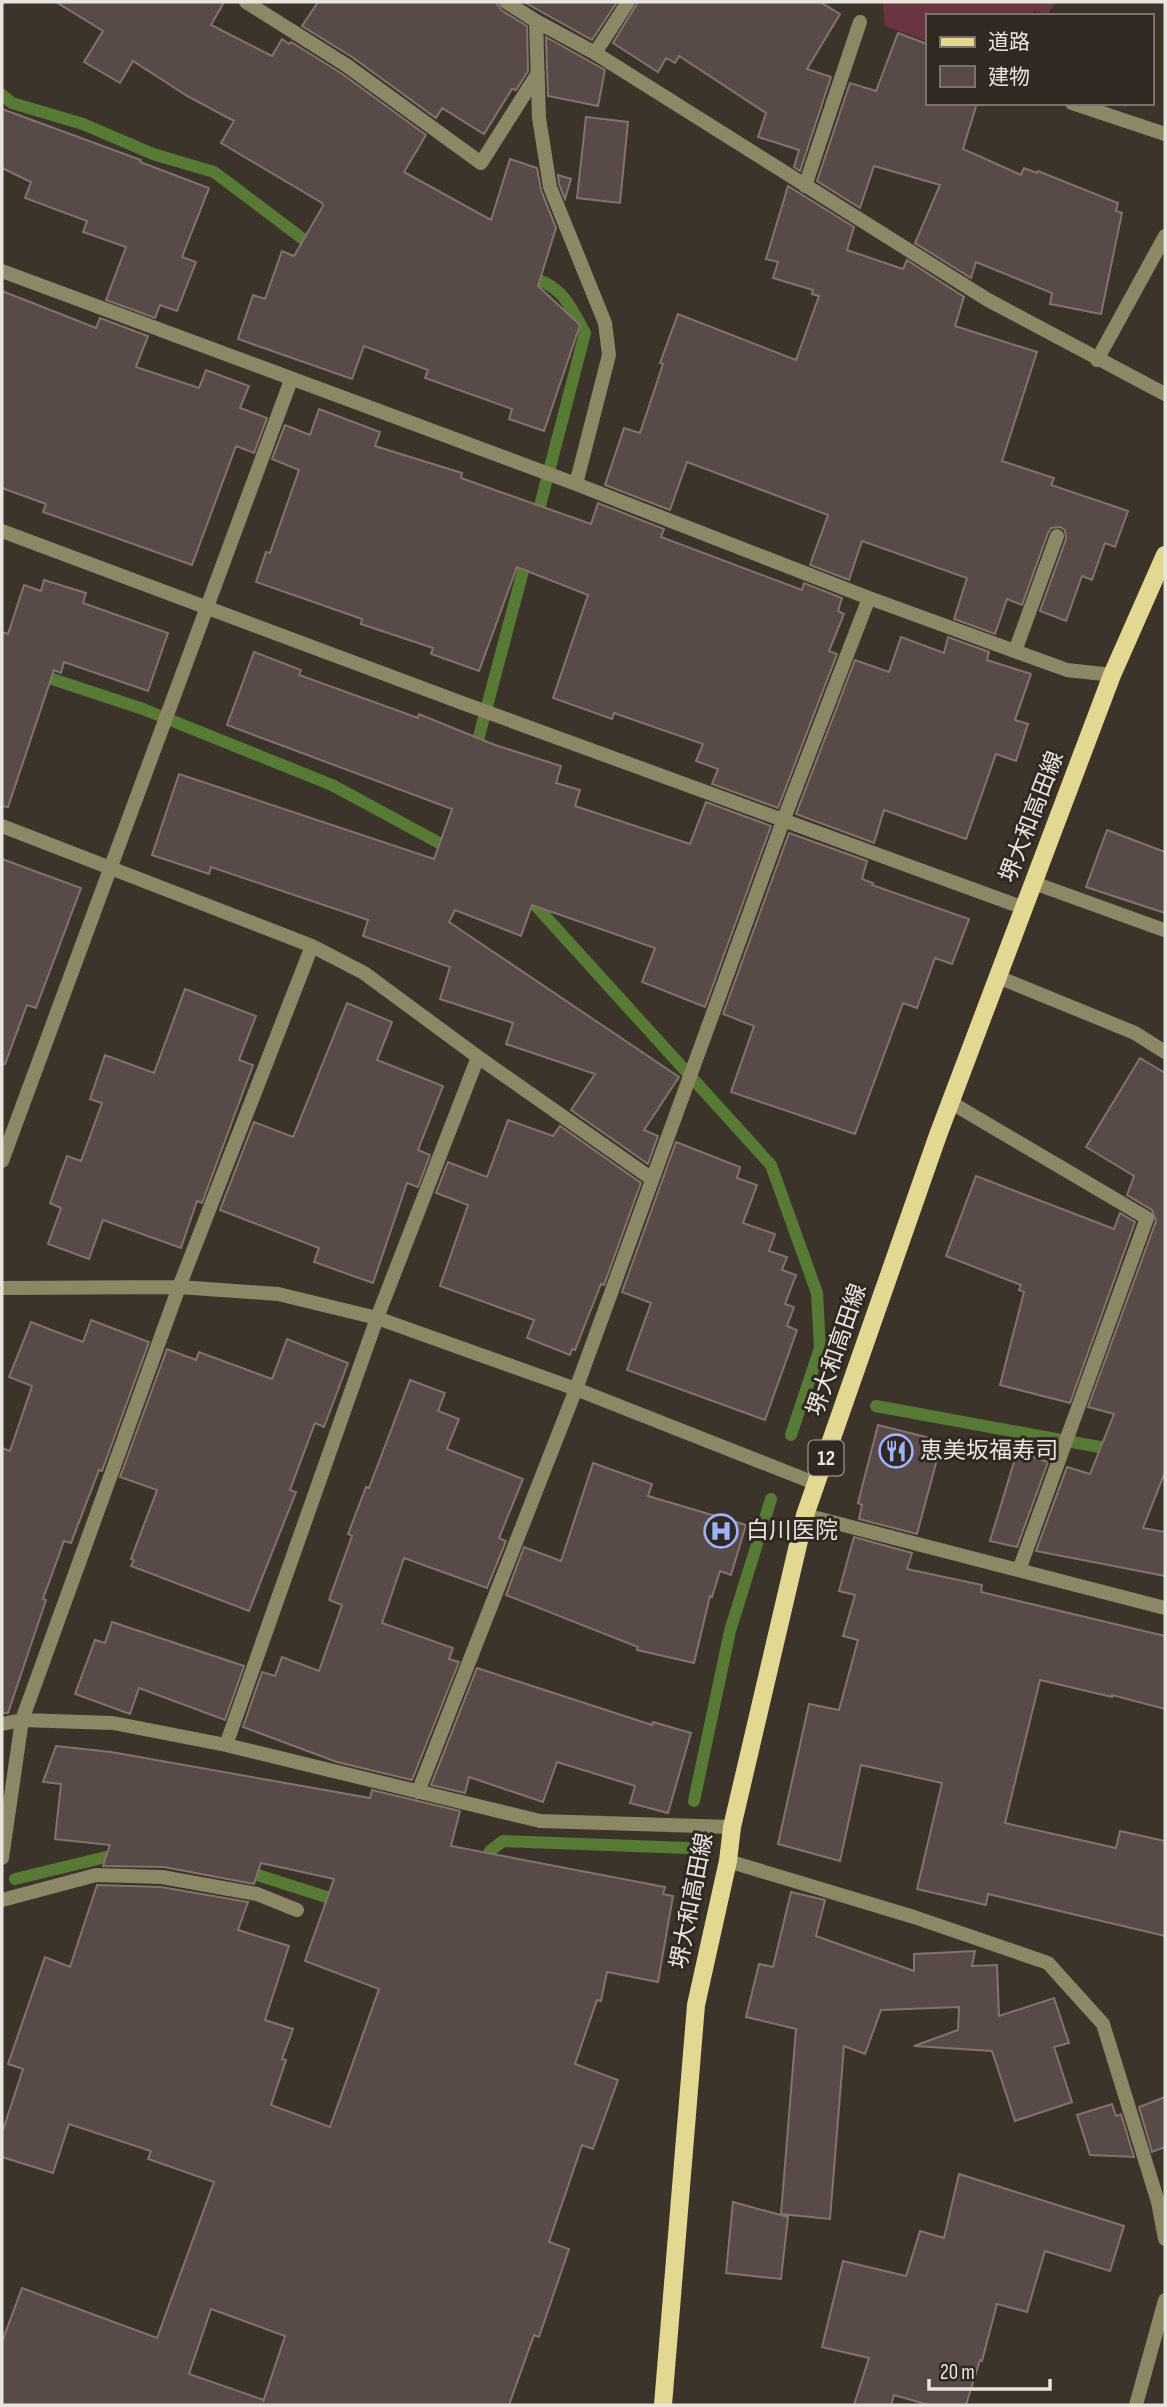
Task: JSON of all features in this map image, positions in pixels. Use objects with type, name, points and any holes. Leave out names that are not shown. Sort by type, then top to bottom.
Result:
[{"type":"main road","name":"堺大和高田線","points":[[663,2405],[696,2005],[728,1861],[732,1827],[805,1515],[950,1102],[1112,675],[1165,555]]},
{"type":"street","points":[[246,2],[346,65],[481,163],[537,73]]},
{"type":"street","points":[[506,2],[595,53],[988,300],[1165,394]]},
{"type":"street","points":[[595,53],[628,2]]},
{"type":"street","points":[[536,21],[539,118],[550,187],[605,323],[609,355],[576,484]]},
{"type":"street","points":[[805,186],[860,22]]},
{"type":"street","points":[[1078,105],[1165,134]]},
{"type":"street","points":[[1097,360],[1165,236]]},
{"type":"street","points":[[2,271],[576,484],[869,598],[1014,651],[1067,670],[1112,675]]},
{"type":"street","points":[[2,1161],[291,380]]},
{"type":"street","points":[[2,531],[1024,908]]},
{"type":"street","points":[[1014,651],[1057,536]]},
{"type":"street","points":[[418,1792],[576,1389],[783,821],[869,598]]},
{"type":"street","points":[[2,826],[312,946],[364,972],[478,1057],[652,1179]]},
{"type":"street","points":[[1034,883],[1164,930]]},
{"type":"street","points":[[2,1858],[22,1720],[179,1287],[312,946]]},
{"type":"street","points":[[998,977],[1135,1033],[1165,1052]]},
{"type":"street","points":[[226,1745],[377,1318],[478,1057]]},
{"type":"street","points":[[950,1102],[1147,1218],[1019,1570]]},
{"type":"street","points":[[2,1288],[179,1287],[278,1294],[377,1318],[576,1389],[817,1484]]},
{"type":"street","points":[[805,1515],[1165,1608]]},
{"type":"street","points":[[2,1724],[22,1720],[113,1723],[226,1745],[540,1821],[732,1827]]},
{"type":"street","points":[[728,1861],[915,1917],[1048,1963],[1103,2024],[1158,2202],[1165,2239]]},
{"type":"street","points":[[2,1900],[96,1875],[162,1877],[257,1894],[297,1910]]},
{"type":"street","points":[[1136,2405],[1165,2308]]},
{"type":"shaded area","points":[[883,2],[1056,2],[1048,14],[1034,11],[1032,14],[926,14],[926,41],[885,26]]},
{"type":"building","points":[[56,2],[224,2],[211,25],[272,56],[282,39],[289,44],[291,42],[341,73],[426,135],[404,172],[491,220],[510,159],[537,168],[541,190],[556,228],[538,286],[580,325],[544,431],[509,419],[512,409],[425,378],[428,370],[364,346],[352,379],[238,339],[253,295],[265,299],[282,251],[294,256],[323,206],[322,203],[221,143],[234,121],[187,96],[133,61],[120,83],[84,62],[103,31]]},
{"type":"building","points":[[318,2],[496,2],[501,10],[527,26],[528,71],[516,90],[512,89],[484,134],[442,108],[436,118],[352,57],[302,26]]},
{"type":"building","points":[[524,2],[617,2],[592,40]]},
{"type":"building","points":[[638,2],[820,2],[840,14],[807,69],[831,77],[800,171],[794,167],[799,150],[758,137],[766,113],[679,56],[675,63],[666,58],[658,72],[613,43]]},
{"type":"building","points":[[898,33],[926,44],[926,105],[976,105],[963,149],[1021,175],[1024,168],[1037,173],[1038,171],[1118,203],[1116,211],[1122,213],[1101,314],[1050,304],[1052,293],[976,262],[971,278],[915,243],[940,185],[874,166],[860,208],[817,181],[850,83],[876,91]]},
{"type":"building","points":[[546,37],[605,70],[598,106],[548,96]]},
{"type":"building","points":[[2,109],[209,188],[182,257],[196,262],[177,311],[160,305],[155,318],[106,300],[126,247],[83,232],[87,221],[25,198],[31,182],[2,168]]},
{"type":"building","points":[[586,117],[628,122],[620,203],[577,198]]},
{"type":"building","points":[[558,175],[571,179],[565,199],[559,184]]},
{"type":"building","points":[[788,186],[854,227],[847,250],[903,269],[907,260],[964,297],[955,326],[1037,352],[1002,461],[1054,478],[1051,485],[1128,511],[1115,547],[1105,543],[1092,580],[1082,576],[1066,621],[1040,611],[1066,539],[1065,530],[1060,527],[1051,528],[1048,533],[1022,605],[1007,599],[995,634],[954,619],[967,578],[862,541],[849,580],[810,565],[828,515],[687,462],[670,510],[605,485],[624,428],[640,433],[663,364],[660,363],[678,314],[796,360],[819,296],[812,294],[813,290],[773,278],[778,262],[766,259]]},
{"type":"building","points":[[2,291],[96,328],[100,318],[148,336],[136,367],[199,388],[206,370],[249,386],[240,408],[267,418],[254,453],[236,446],[192,565],[43,512],[46,504],[2,488]]},
{"type":"building","points":[[319,409],[380,432],[375,446],[462,473],[461,478],[591,524],[598,503],[664,529],[661,537],[802,590],[804,583],[842,598],[838,611],[844,614],[829,651],[837,654],[778,808],[712,784],[718,769],[696,761],[703,744],[614,713],[612,719],[553,698],[588,595],[517,567],[479,671],[431,654],[433,648],[361,624],[362,619],[256,582],[266,552],[270,553],[299,470],[272,459],[285,425],[310,435]]},
{"type":"building","points":[[44,580],[86,593],[83,603],[168,633],[148,691],[64,662],[61,673],[54,670],[8,807],[2,806],[2,632],[8,634],[24,585],[41,591]]},
{"type":"building","points":[[901,637],[944,653],[948,637],[989,652],[987,660],[1031,674],[1015,720],[1028,724],[1016,761],[996,754],[966,839],[884,810],[874,843],[796,814],[855,660],[889,672]]},
{"type":"building","points":[[254,652],[301,670],[299,675],[418,718],[419,714],[495,745],[561,766],[556,783],[580,790],[575,806],[690,844],[706,802],[771,826],[705,1007],[642,982],[655,948],[532,905],[521,936],[455,910],[449,922],[679,1077],[644,1130],[658,1136],[648,1164],[571,1110],[595,1074],[506,1044],[513,1023],[440,999],[450,967],[363,936],[368,920],[211,867],[209,874],[152,855],[179,774],[434,859],[452,809],[227,725]]},
{"type":"building","points":[[1107,830],[1165,852],[1165,913],[1086,887]]},
{"type":"building","points":[[789,833],[867,861],[862,879],[873,883],[872,885],[969,919],[952,964],[935,958],[917,1008],[903,1003],[855,1134],[731,1092],[754,1026],[723,1014]]},
{"type":"building","points":[[2,859],[81,888],[36,1008],[27,1005],[5,1064],[2,1064]]},
{"type":"building","points":[[185,989],[256,1016],[239,1060],[253,1065],[202,1203],[197,1201],[181,1248],[103,1220],[89,1259],[48,1244],[61,1208],[50,1203],[67,1156],[81,1161],[102,1103],[90,1099],[105,1055],[154,1073]]},
{"type":"building","points":[[347,1003],[392,1022],[377,1060],[443,1086],[418,1150],[430,1155],[418,1187],[407,1183],[373,1283],[314,1262],[319,1248],[220,1210],[254,1122],[293,1137]]},
{"type":"building","points":[[1140,1058],[1165,1073],[1165,1472],[1143,1528],[1165,1532],[1165,1576],[1036,1551],[1067,1467],[1090,1474],[1114,1414],[1088,1407],[1156,1221],[1152,1210],[1127,1195],[1134,1176],[1086,1147]]},
{"type":"building","points":[[508,1120],[553,1136],[560,1126],[641,1183],[604,1285],[601,1284],[575,1350],[572,1349],[570,1355],[527,1338],[534,1320],[440,1286],[468,1205],[436,1193],[448,1162],[487,1177]]},
{"type":"building","points":[[676,1142],[740,1167],[737,1178],[757,1185],[743,1223],[775,1234],[769,1251],[787,1257],[782,1270],[796,1275],[785,1304],[794,1307],[787,1326],[797,1330],[765,1420],[627,1370],[651,1303],[622,1292]]},
{"type":"building","points":[[976,1176],[1114,1229],[1120,1213],[1135,1222],[1070,1403],[1000,1385],[1024,1292],[1019,1290],[1021,1285],[946,1256]]},
{"type":"building","points":[[91,1320],[149,1342],[102,1471],[99,1470],[71,1543],[64,1541],[8,1713],[2,1713],[2,1448],[10,1451],[32,1386],[9,1377],[31,1322],[83,1342]]},
{"type":"building","points":[[287,1339],[348,1363],[324,1427],[315,1423],[290,1490],[296,1492],[249,1611],[131,1566],[134,1560],[131,1559],[157,1490],[120,1477],[167,1349],[196,1360],[199,1352],[272,1379]]},
{"type":"building","points":[[410,1380],[445,1393],[438,1411],[459,1419],[447,1449],[523,1479],[499,1538],[506,1541],[487,1588],[404,1558],[382,1623],[453,1648],[449,1659],[459,1662],[412,1780],[337,1762],[243,1727],[262,1672],[275,1676],[282,1657],[319,1671],[342,1605],[329,1600],[352,1536],[348,1534],[366,1487],[369,1488]]},
{"type":"building","points":[[878,1425],[942,1441],[917,1534],[859,1519],[862,1505],[858,1503]]},
{"type":"building","points":[[1017,1452],[1048,1462],[1017,1547],[990,1541]]},
{"type":"building","points":[[593,1463],[652,1484],[648,1496],[746,1525],[731,1575],[720,1571],[712,1597],[710,1596],[694,1663],[637,1650],[638,1647],[506,1595],[524,1547],[561,1561]]},
{"type":"building","points":[[854,1537],[912,1553],[907,1569],[982,1585],[981,1592],[1165,1636],[1165,1709],[1040,1680],[1005,1823],[1116,1848],[1120,1831],[1165,1841],[1165,1936],[988,1894],[986,1905],[917,1889],[942,1783],[861,1765],[840,1861],[778,1844],[809,1704],[839,1710],[858,1640],[843,1636],[855,1595],[839,1591]]},
{"type":"building","points":[[112,1622],[244,1666],[225,1720],[139,1688],[130,1714],[75,1694],[95,1640],[105,1643]]},
{"type":"building","points":[[477,1668],[652,1725],[653,1722],[691,1733],[668,1813],[630,1803],[635,1786],[557,1762],[543,1802],[469,1777],[465,1793],[431,1785]]},
{"type":"building","points":[[56,1746],[111,1752],[370,1798],[372,1790],[460,1811],[451,1846],[665,1887],[663,1894],[673,1896],[658,1982],[607,1972],[601,2001],[597,2000],[575,2064],[618,2080],[593,2149],[582,2145],[549,2242],[569,2249],[539,2337],[534,2335],[509,2405],[2,2405],[2,2342],[22,2288],[157,2338],[214,2182],[148,2159],[151,2151],[69,2124],[53,2173],[2,2157],[2,2133],[23,2069],[8,2064],[45,1957],[70,1967],[97,1885],[161,1887],[248,1902],[238,1930],[289,1946],[265,2020],[293,2029],[282,2059],[286,2060],[271,2105],[330,2127],[379,1989],[305,1961],[334,1879],[261,1863],[254,1884],[164,1867],[103,1866],[110,1845],[55,1839],[61,1784],[43,1782]],"holes":[[[211,2309],[285,2336],[264,2400],[189,2374]]]},
{"type":"building","points":[[791,1892],[825,1900],[816,1936],[914,1971],[914,1954],[975,1951],[972,1966],[997,1965],[999,2016],[1054,1998],[1069,2043],[1054,2047],[1072,2102],[1015,2121],[992,2051],[914,2046],[958,2030],[959,2007],[881,2010],[865,2054],[844,2046],[830,2219],[781,2214],[796,2029],[746,2017],[759,1964],[773,1967]]},
{"type":"building","points":[[1165,2097],[1165,2147],[1152,2152],[1139,2107]]},
{"type":"building","points":[[1112,2104],[1116,2116],[1121,2114],[1134,2157],[1090,2155],[1077,2115]]},
{"type":"building","points":[[959,2174],[1124,2226],[1110,2271],[1045,2251],[1027,2312],[997,2304],[982,2361],[980,2360],[966,2405],[929,2405],[894,2395],[891,2405],[854,2405],[869,2358],[822,2347],[843,2261],[906,2276],[920,2231],[944,2238]]},
{"type":"building","points":[[733,2202],[788,2217],[781,2279],[726,2273]]},
{"type":"waterway","points":[[2,95],[12,103],[83,124],[153,154],[214,172],[315,248]]},
{"type":"waterway","points":[[524,276],[537,279],[555,289],[568,303],[585,333],[536,521]]},
{"type":"waterway","points":[[474,755],[527,556]]},
{"type":"waterway","points":[[37,674],[143,709],[332,785],[454,851]]},
{"type":"waterway","points":[[525,896],[771,1165],[817,1293],[820,1348],[791,1435]]},
{"type":"waterway","points":[[876,1406],[1116,1450]]},
{"type":"waterway","points":[[694,1801],[730,1631],[771,1499]]},
{"type":"waterway","points":[[484,1867],[490,1851],[503,1841],[687,1848]]},
{"type":"waterway","points":[[15,1879],[106,1857],[121,1856]]},
{"type":"waterway","points":[[242,1870],[342,1902]]},
{"type":"place","name":"恵美坂福寿司","points":[[896,1451]]},
{"type":"place","name":"白川医院","points":[[721,1531]]}]
